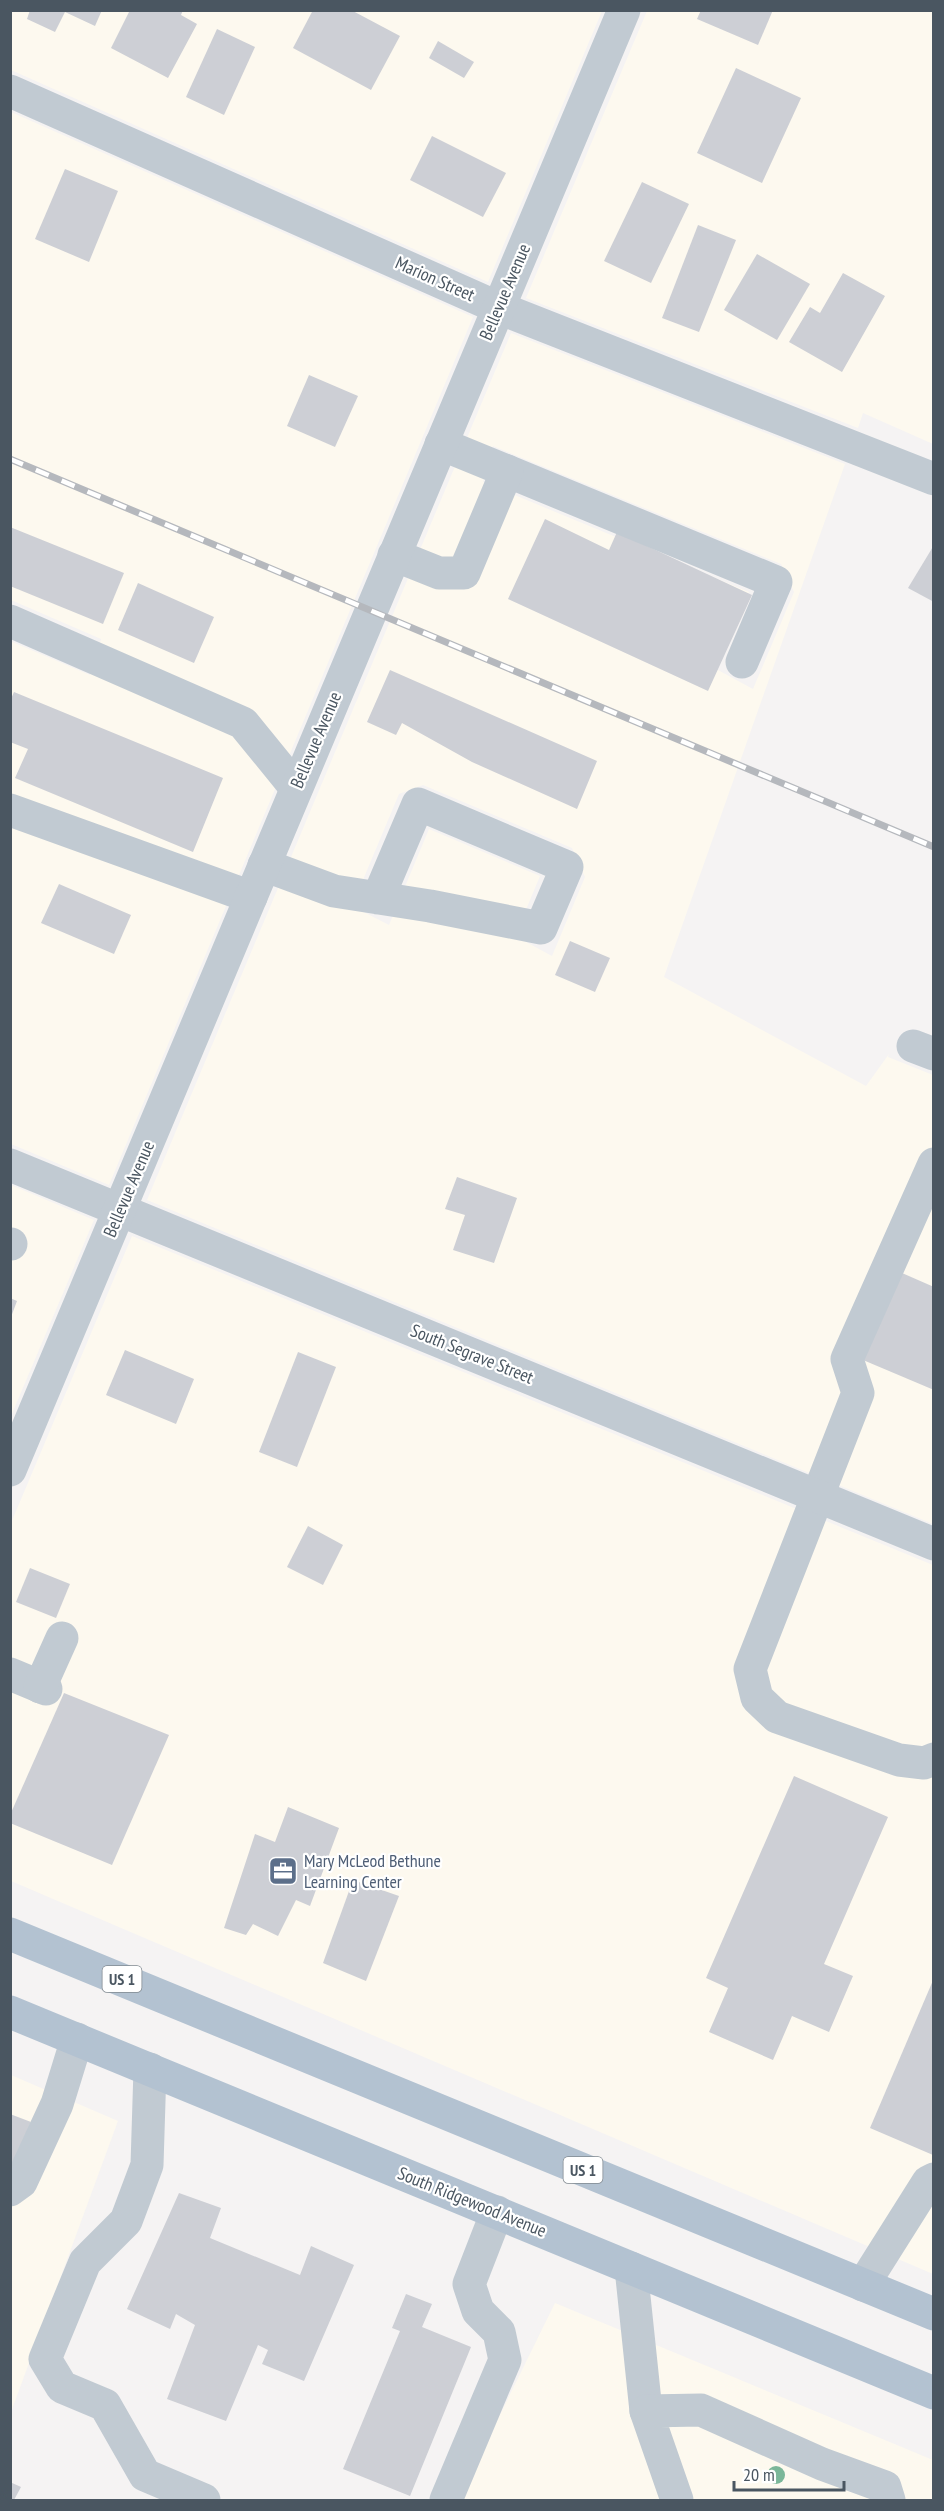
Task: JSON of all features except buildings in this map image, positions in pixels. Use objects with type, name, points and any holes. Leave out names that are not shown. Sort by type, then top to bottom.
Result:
[{"type":"main road","name":"US 1","points":[[10,1934],[933,2314]]},
{"type":"main road","name":"South Ridgewood Avenue","points":[[10,2012],[933,2393]]},
{"type":"street","name":"Bellevue Avenue","points":[[10,1470],[18,1433],[121,1210],[624,10]]},
{"type":"street","name":"Marion Street","points":[[10,91],[499,308],[933,479]]},
{"type":"street","points":[[441,444],[776,582],[742,662]]},
{"type":"street","points":[[394,555],[439,573],[464,573],[507,471]]},
{"type":"street","points":[[10,621],[243,723],[296,788]]},
{"type":"street","points":[[264,865],[334,891],[541,928],[567,867],[418,804],[378,898]]},
{"type":"street","points":[[10,810],[251,897]]},
{"type":"street","points":[[933,1164],[847,1359],[858,1393],[750,1669],[757,1698],[777,1717],[899,1760],[924,1764],[933,1759]]},
{"type":"street","name":"South Segrave Street","points":[[10,1165],[933,1544]]},
{"type":"street","points":[[32,1683],[62,1638]]},
{"type":"street","points":[[10,2190],[21,2182],[57,2104],[76,2039]]},
{"type":"street","points":[[150,2069],[147,2165],[126,2221],[85,2262],[45,2359],[62,2387],[105,2405],[145,2475],[204,2500]]},
{"type":"street","points":[[863,2285],[928,2182],[933,2179]]},
{"type":"street","points":[[446,2500],[505,2360],[499,2332],[478,2311],[469,2284],[497,2212]]},
{"type":"street","points":[[631,2268],[646,2411],[680,2493]]},
{"type":"street","points":[[646,2411],[701,2410],[822,2464],[885,2487],[889,2500]]},
{"type":"shaded area","points":[[11,11],[602,11],[488,282],[11,70]]},
{"type":"shaded area","points":[[647,11],[933,11],[933,444],[863,413],[858,428],[526,298]]},
{"type":"shaded area","points":[[11,112],[473,317],[109,1185],[11,1144],[10,641],[90,675],[101,639],[11,600]]},
{"type":"shaded area","points":[[511,333],[845,464],[664,977],[866,1086],[889,1054],[888,1057],[933,1075],[933,1524],[147,1200]],"holes":[[[493,446],[781,564],[794,592],[753,689],[716,669],[749,592],[483,482]],[[423,785],[572,848],[585,877],[552,956],[515,936],[540,876],[429,829],[389,925],[352,906],[399,794]]]},
{"type":"shaded area","points":[[11,1185],[94,1220],[11,1416]]},
{"type":"shaded area","points":[[132,1236],[933,1565],[933,2274],[11,1881],[11,1523]]},
{"type":"shaded area","points":[[11,2075],[118,2121],[11,2412]]},
{"type":"shaded area","points":[[555,2303],[933,2460],[933,2500],[458,2500]]},
{"type":"railway","points":[[10,459],[934,847]]},
{"type":"place","name":"Mary McLeod Bethune Learning Center","points":[[283,1871]]}]
